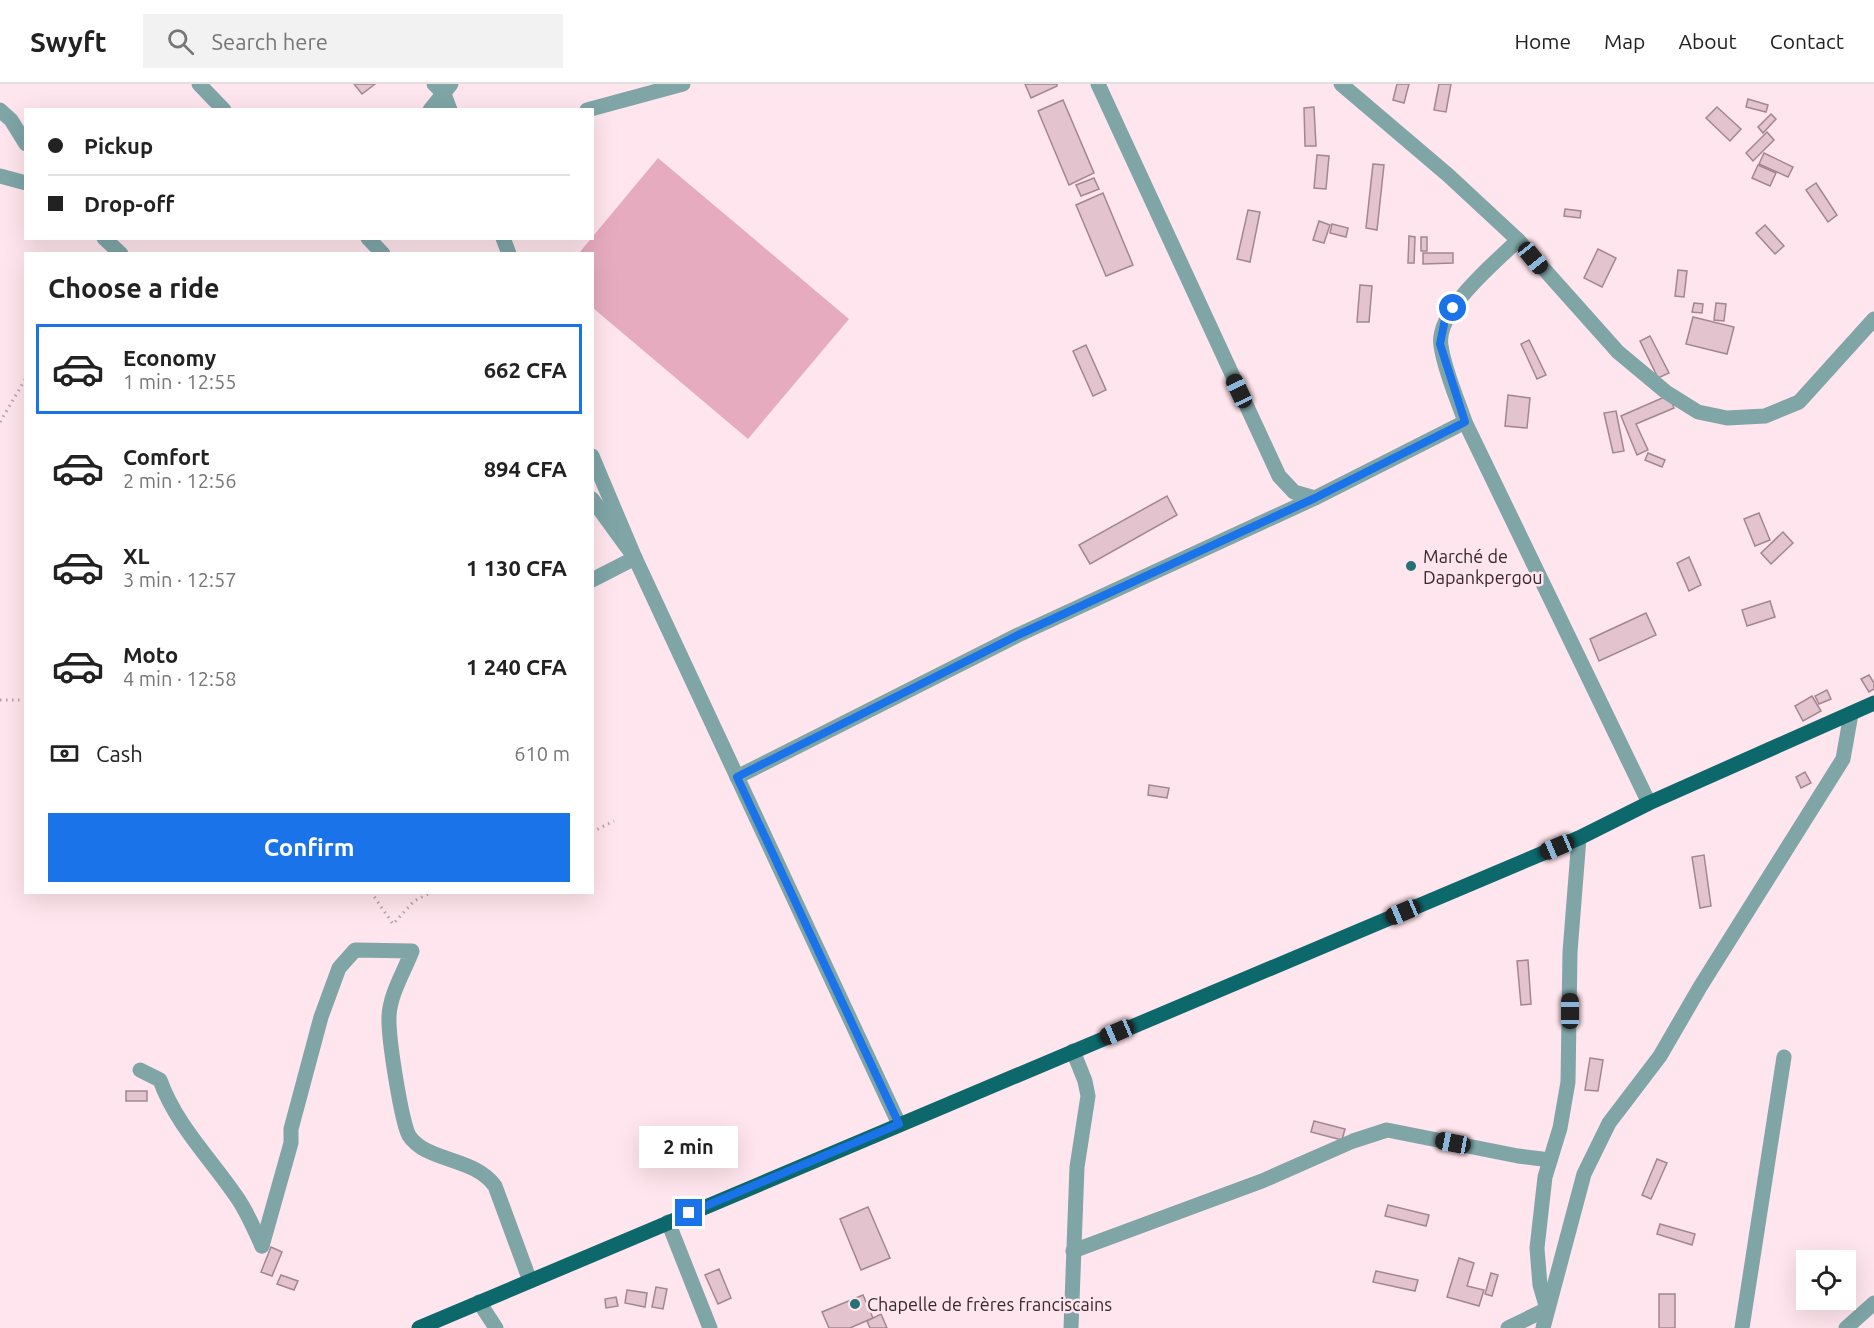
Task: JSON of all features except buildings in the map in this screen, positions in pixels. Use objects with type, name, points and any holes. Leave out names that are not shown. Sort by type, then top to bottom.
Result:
[{"type":"main road","points":[[419,1328],[1579,838],[1649,802],[1874,704]]},
{"type":"street","points":[[199,84],[222,108]]},
{"type":"street","points":[[593,108],[682,84]]},
{"type":"street","points":[[1098,84],[1279,476],[1294,492],[1315,498]]},
{"type":"street","points":[[1341,84],[1448,175],[1518,240],[1618,352],[1684,404],[1711,416],[1765,416],[1799,402],[1874,319]]},
{"type":"street","points":[[431,108],[443,87]]},
{"type":"street","points":[[443,87],[449,108]]},
{"type":"street","points":[[0,110],[11,120],[24,141]]},
{"type":"street","points":[[0,176],[24,182]]},
{"type":"street","points":[[106,240],[119,252]]},
{"type":"street","points":[[370,240],[381,252]]},
{"type":"street","points":[[1518,240],[1461,298],[1445,319],[1440,344],[1465,422],[1649,802]]},
{"type":"street","points":[[737,777],[1018,635],[1315,498],[1465,422]]},
{"type":"street","points":[[594,461],[634,558],[899,1124]]},
{"type":"street","points":[[594,501],[634,558]]},
{"type":"street","points":[[594,579],[634,558]]},
{"type":"street","points":[[1543,1328],[1584,1174],[1609,1123],[1660,1056],[1700,987],[1843,759],[1851,714]]},
{"type":"street","points":[[1547,1309],[1540,1285],[1537,1248],[1542,1194],[1560,1128],[1568,1082],[1570,940],[1579,838]]},
{"type":"street","points":[[140,1070],[160,1080],[191,1136],[238,1198],[262,1246],[291,1143],[291,1129],[308,1056],[339,968],[355,950],[412,951],[392,998],[389,1016],[390,1039],[407,1132],[422,1148],[478,1170],[495,1186],[530,1281]]},
{"type":"street","points":[[1071,1328],[1077,1167],[1088,1096],[1086,1081],[1073,1051]]},
{"type":"street","points":[[1742,1328],[1784,1057]]},
{"type":"street","points":[[1073,1251],[1262,1181],[1353,1141],[1387,1130],[1518,1156],[1550,1160]]},
{"type":"street","points":[[668,1222],[710,1328]]},
{"type":"street","points":[[479,1302],[496,1328]]},
{"type":"street","points":[[1846,1328],[1874,1303]]},
{"type":"street","points":[[1508,1328],[1547,1309]]},
{"type":"path","points":[[0,422],[24,381]]},
{"type":"path","points":[[0,410],[6,411]]},
{"type":"path","points":[[0,700],[24,700]]},
{"type":"path","points":[[594,831],[614,821]]},
{"type":"path","points":[[372,894],[393,924],[414,901],[428,894]]},
{"type":"shaded area","points":[[658,158],[849,319],[748,439],[594,309],[594,252],[580,252],[590,240],[594,240],[594,235]]},
{"type":"place","name":"Marché de Dapankpergou","points":[[1411,566]]},
{"type":"place","name":"Chapelle de frères franciscains","points":[[855,1304]]},
{"type":"route","points":[[689,1213],[899,1124],[737,777],[1018,635],[1315,498],[1465,422],[1440,344],[1445,319],[1453,308]]}]
